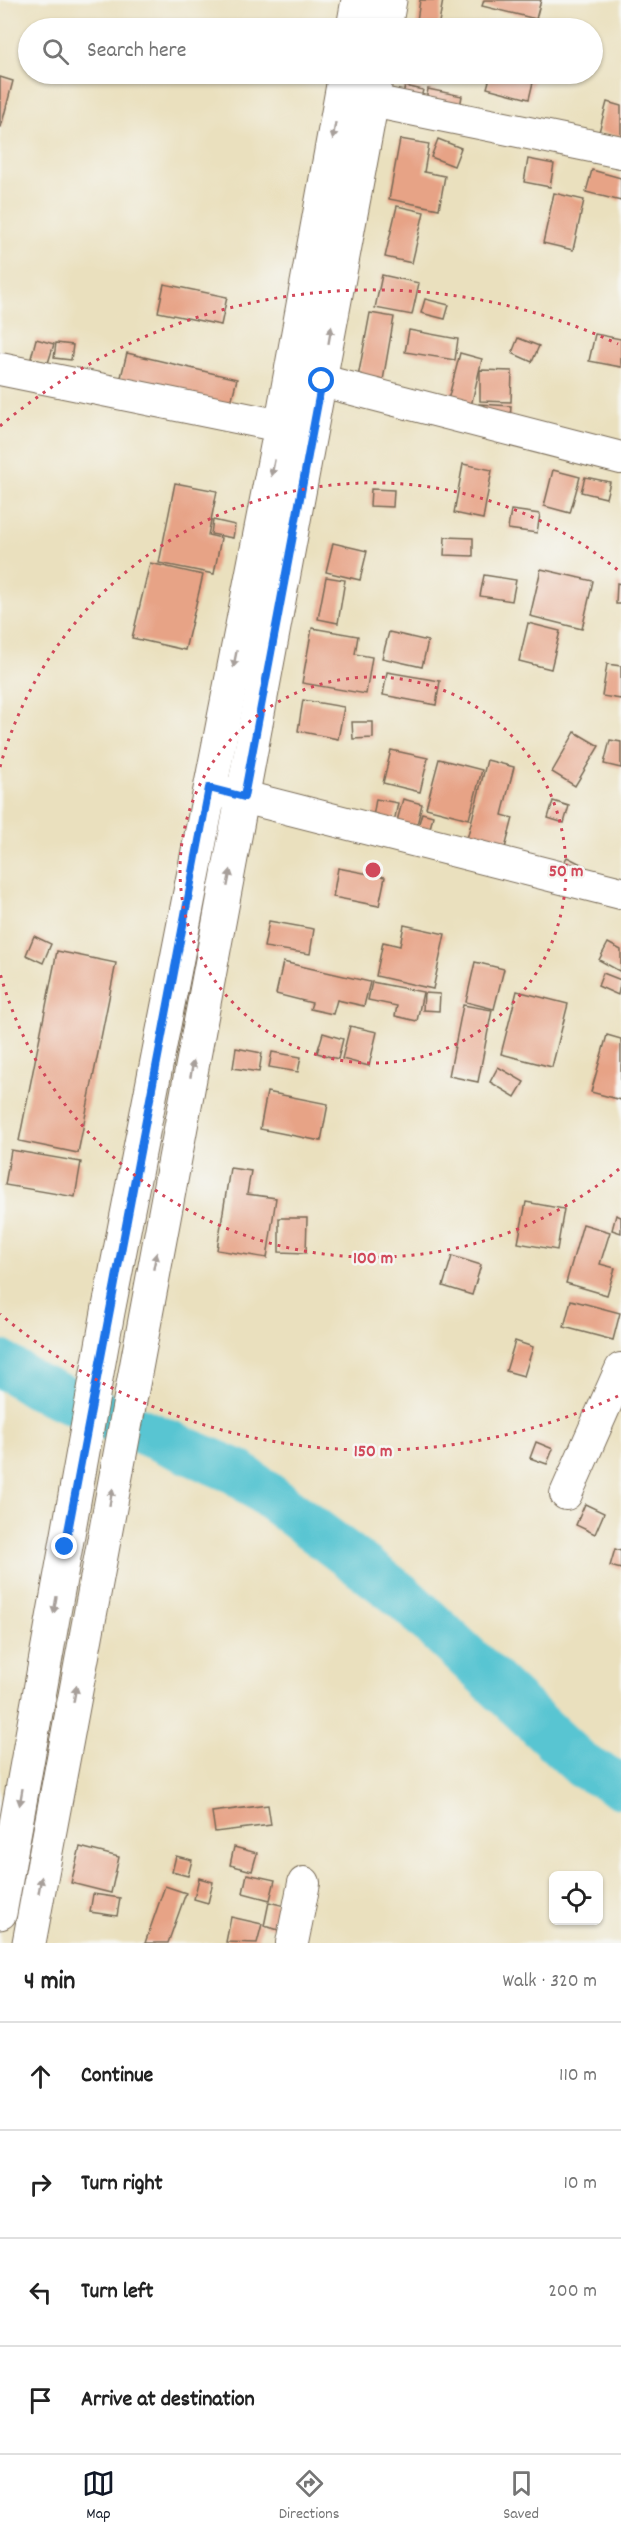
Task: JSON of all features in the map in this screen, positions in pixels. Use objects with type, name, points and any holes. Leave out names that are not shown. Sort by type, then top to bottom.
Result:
[{"type":"main road","points":[[355,18],[358,0]]},
{"type":"main road","points":[[387,18],[390,0]]},
{"type":"main road","points":[[0,1912],[108,1312],[281,426],[343,84]]},
{"type":"main road","points":[[29,1943],[144,1318],[322,381],[374,87]]},
{"type":"street","points":[[374,87],[621,152]]},
{"type":"street","points":[[0,369],[281,426]]},
{"type":"street","points":[[322,381],[621,458]]},
{"type":"street","points":[[209,788],[621,893]]},
{"type":"street","points":[[566,1494],[621,1369]]},
{"type":"street","points":[[292,1943],[304,1883]]},
{"type":"building","points":[[420,0],[443,0],[440,18],[417,18]]},
{"type":"building","points":[[484,0],[541,0],[536,18],[482,6]]},
{"type":"building","points":[[0,77],[13,81],[1,127],[0,127]]},
{"type":"building","points":[[488,84],[533,84],[529,99],[487,88]]},
{"type":"building","points":[[405,86],[423,90],[420,102],[402,98]]},
{"type":"building","points":[[428,89],[462,96],[459,112],[425,106]]},
{"type":"building","points":[[607,102],[621,106],[621,137],[599,132]]},
{"type":"building","points":[[400,139],[429,144],[424,172],[445,176],[439,209],[389,199]]},
{"type":"building","points":[[438,139],[461,148],[454,166],[431,157]]},
{"type":"building","points":[[528,159],[554,164],[550,187],[524,182]]},
{"type":"building","points":[[592,170],[621,178],[621,201],[586,192]]},
{"type":"building","points":[[554,193],[584,200],[573,250],[543,243]]},
{"type":"building","points":[[397,206],[424,212],[412,263],[385,257]]},
{"type":"building","points":[[382,275],[419,283],[412,315],[375,308]]},
{"type":"building","points":[[164,284],[227,297],[221,325],[158,312]]},
{"type":"building","points":[[425,299],[449,305],[445,319],[421,313]]},
{"type":"building","points":[[370,313],[394,317],[381,392],[356,388]]},
{"type":"building","points":[[409,330],[458,339],[455,360],[405,352]]},
{"type":"building","points":[[595,334],[621,339],[621,367],[589,361]]},
{"type":"building","points":[[518,338],[539,346],[532,362],[512,353]]},
{"type":"building","points":[[36,339],[54,344],[48,363],[31,358]]},
{"type":"building","points":[[56,343],[73,345],[71,360],[54,358]]},
{"type":"building","points":[[127,353],[237,379],[230,406],[120,381]]},
{"type":"building","points":[[460,353],[482,359],[471,406],[448,400]]},
{"type":"building","points":[[480,370],[512,371],[511,402],[480,401]]},
{"type":"building","points":[[479,404],[511,406],[510,421],[478,418]]},
{"type":"building","points":[[463,464],[492,470],[483,519],[454,513]]},
{"type":"building","points":[[553,470],[580,477],[570,513],[544,506]]},
{"type":"building","points":[[585,477],[610,482],[606,498],[581,492]]},
{"type":"building","points":[[175,483],[217,491],[208,535],[221,538],[214,574],[159,563]]},
{"type":"building","points":[[371,489],[394,490],[393,507],[370,506]]},
{"type":"building","points":[[511,510],[540,514],[537,533],[508,529]]},
{"type":"building","points":[[213,520],[235,525],[233,538],[211,534]]},
{"type":"building","points":[[445,537],[473,538],[473,556],[444,555]]},
{"type":"building","points":[[333,543],[367,551],[360,580],[326,572]]},
{"type":"building","points":[[150,563],[203,575],[185,650],[132,638]]},
{"type":"building","points":[[541,569],[593,581],[582,629],[530,616]]},
{"type":"building","points":[[484,575],[516,580],[512,601],[480,596]]},
{"type":"building","points":[[326,577],[345,580],[338,623],[318,619]]},
{"type":"building","points":[[617,583],[621,584],[621,604],[616,604]]},
{"type":"building","points":[[528,623],[560,631],[551,669],[519,661]]},
{"type":"building","points":[[312,628],[358,636],[355,654],[372,657],[366,694],[302,683]]},
{"type":"building","points":[[389,632],[428,641],[422,667],[382,658]]},
{"type":"building","points":[[607,664],[621,666],[621,699],[602,696]]},
{"type":"building","points":[[387,672],[440,681],[436,705],[383,695]]},
{"type":"building","points":[[303,700],[344,707],[338,739],[298,731]]},
{"type":"building","points":[[352,722],[373,722],[373,738],[353,739]]},
{"type":"building","points":[[575,732],[599,746],[575,786],[552,772]]},
{"type":"building","points":[[610,740],[621,742],[621,768],[604,764]]},
{"type":"building","points":[[391,750],[428,758],[420,792],[383,783]]},
{"type":"building","points":[[439,759],[482,770],[469,819],[426,808]]},
{"type":"building","points":[[487,760],[514,767],[502,815],[513,818],[504,852],[466,843]]},
{"type":"building","points":[[376,799],[398,803],[393,827],[372,823]]},
{"type":"building","points":[[403,799],[422,804],[414,837],[394,832]]},
{"type":"building","points":[[553,801],[569,806],[564,823],[548,818]]},
{"type":"building","points":[[422,813],[433,816],[428,837],[416,834]]},
{"type":"building","points":[[567,857],[585,866],[579,879],[560,870]]},
{"type":"building","points":[[338,868],[385,877],[379,906],[333,897]]},
{"type":"building","points":[[269,921],[314,929],[310,954],[264,947]]},
{"type":"building","points":[[404,925],[445,934],[433,989],[376,976],[383,942],[400,946]]},
{"type":"building","points":[[34,936],[51,944],[43,963],[26,955]]},
{"type":"building","points":[[608,943],[621,950],[621,972],[599,960]]},
{"type":"building","points":[[57,951],[116,963],[78,1153],[19,1141]]},
{"type":"building","points":[[283,962],[370,982],[364,1006],[337,1000],[333,1014],[310,1009],[312,1003],[276,994]]},
{"type":"building","points":[[475,962],[504,969],[494,1009],[466,1002]]},
{"type":"building","points":[[603,973],[621,980],[618,995],[598,986]]},
{"type":"building","points":[[372,982],[423,992],[417,1021],[395,1016],[397,1006],[368,1000]]},
{"type":"building","points":[[517,991],[568,1004],[552,1067],[501,1054]]},
{"type":"building","points":[[424,993],[440,994],[439,1011],[423,1010]]},
{"type":"building","points":[[463,1005],[492,1010],[478,1082],[449,1076]]},
{"type":"building","points":[[350,1026],[377,1032],[369,1066],[342,1059]]},
{"type":"building","points":[[323,1033],[343,1039],[338,1059],[317,1053]]},
{"type":"building","points":[[607,1035],[621,1039],[621,1100],[591,1092]]},
{"type":"building","points":[[236,1048],[262,1053],[259,1072],[233,1068]]},
{"type":"building","points":[[272,1052],[301,1057],[298,1072],[269,1067]]},
{"type":"building","points":[[498,1067],[524,1082],[515,1097],[490,1082]]},
{"type":"building","points":[[267,1092],[328,1104],[321,1141],[260,1129]]},
{"type":"building","points":[[11,1150],[81,1162],[75,1197],[5,1185]]},
{"type":"building","points":[[230,1168],[251,1171],[247,1194],[276,1198],[267,1258],[217,1250]]},
{"type":"building","points":[[526,1202],[564,1209],[557,1250],[518,1243]]},
{"type":"building","points":[[616,1215],[621,1217],[621,1233],[612,1230]]},
{"type":"building","points":[[279,1218],[307,1218],[306,1253],[279,1252]]},
{"type":"building","points":[[583,1224],[610,1232],[600,1264],[615,1268],[607,1295],[566,1283]]},
{"type":"building","points":[[452,1256],[481,1265],[472,1295],[443,1286]]},
{"type":"building","points":[[571,1300],[620,1313],[613,1340],[564,1327]]},
{"type":"building","points":[[515,1341],[533,1347],[524,1376],[506,1371]]},
{"type":"building","points":[[536,1442],[553,1449],[547,1464],[530,1458]]},
{"type":"building","points":[[585,1504],[604,1513],[595,1534],[576,1525]]},
{"type":"building","points":[[615,1549],[621,1551],[621,1569],[610,1566]]},
{"type":"building","points":[[268,1805],[271,1825],[215,1832],[212,1812]]},
{"type":"building","points":[[80,1847],[119,1857],[111,1893],[71,1883]]},
{"type":"building","points":[[234,1847],[257,1853],[252,1871],[230,1865]]},
{"type":"building","points":[[176,1856],[192,1860],[188,1876],[172,1872]]},
{"type":"building","points":[[247,1874],[275,1880],[270,1900],[243,1893]]},
{"type":"building","points":[[199,1878],[213,1882],[208,1903],[194,1899]]},
{"type":"building","points":[[165,1886],[186,1893],[168,1943],[145,1943]]},
{"type":"building","points":[[93,1894],[120,1898],[117,1916],[90,1912]]},
{"type":"building","points":[[269,1902],[285,1906],[279,1930],[264,1926]]},
{"type":"building","points":[[231,1917],[262,1924],[257,1943],[226,1942]]},
{"type":"waterway","points":[[0,1363],[36,1386],[237,1472],[402,1596],[583,1766],[621,1786]]},
{"type":"route","points":[[65,1547],[209,788],[244,797],[322,381]]}]
